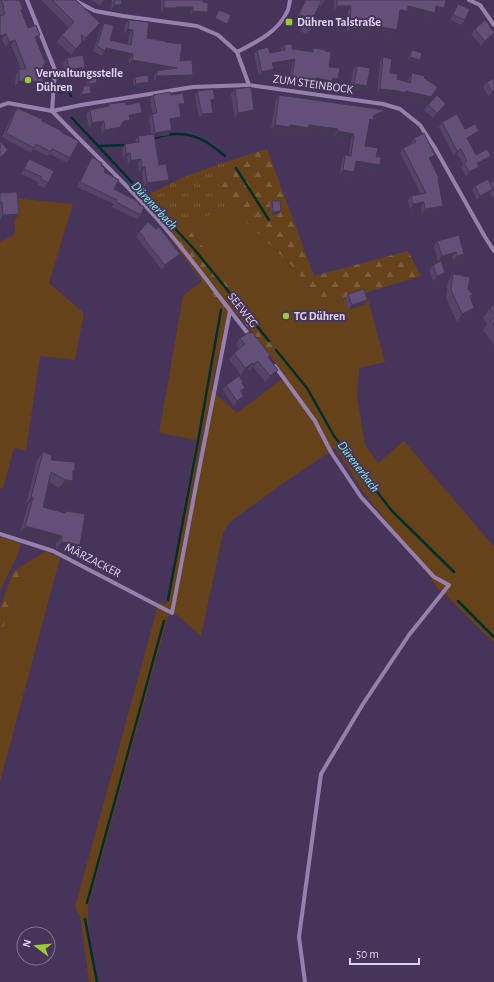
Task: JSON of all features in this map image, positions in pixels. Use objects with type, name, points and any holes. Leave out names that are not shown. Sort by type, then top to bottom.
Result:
[{"type":"street","points":[[0,106],[8,103],[52,111],[54,70],[27,0]]},
{"type":"street","points":[[74,0],[95,11],[197,26],[218,35],[237,52],[249,85]]},
{"type":"street","points":[[237,52],[276,29],[287,12],[290,0]]},
{"type":"street","points":[[469,0],[480,5],[494,25]]},
{"type":"street","points":[[480,5],[484,0]]},
{"type":"street","name":"ZUM STEINBOCK","points":[[52,111],[194,87],[249,85],[384,104],[400,109],[420,125],[494,250]]},
{"type":"street","name":"SEEWEG","points":[[52,111],[151,212],[193,261],[254,340]]},
{"type":"street","name":"MÄRZACKER","points":[[0,534],[53,551],[172,613],[230,310]]},
{"type":"street","points":[[272,362],[315,421],[331,452],[361,497],[434,577],[449,585],[409,635],[363,704],[321,774],[299,937],[305,982]]},
{"type":"green space","points":[[267,149],[314,276],[408,251],[421,276],[324,305],[291,265],[228,204],[217,182],[232,165],[228,161]]},
{"type":"green space","points":[[228,161],[232,165],[217,182],[228,204],[188,228],[173,242],[141,198],[184,177]]},
{"type":"green space","points":[[12,198],[73,204],[49,283],[84,313],[75,360],[40,356],[26,451],[14,448],[3,488],[0,488],[0,242],[15,234]]},
{"type":"green space","points":[[228,204],[291,265],[324,305],[366,292],[385,362],[359,368],[357,395],[365,445],[378,463],[404,441],[494,547],[494,643],[446,595],[439,590],[363,491],[335,448],[230,522],[223,533],[201,636],[170,609],[88,907],[90,935],[98,982],[89,982],[80,915],[75,907],[159,602],[166,605],[196,440],[159,433],[183,296],[202,281],[228,313],[211,390],[237,413],[286,376],[269,354],[276,348],[242,303],[241,295],[188,228]],"holes":[[[207,410],[182,543],[200,441]]]},
{"type":"green space","points":[[188,228],[241,295],[242,303],[276,348],[269,354],[234,310],[228,313],[173,242]]},
{"type":"green space","points":[[0,537],[21,543],[18,554],[0,591]]},
{"type":"green space","points":[[46,551],[60,558],[0,782],[0,638],[22,566]]},
{"type":"green space","points":[[22,566],[0,638],[0,608],[13,572]]},
{"type":"building","points":[[1,0],[19,0],[28,28],[36,25],[40,35],[35,37],[46,64],[44,64],[43,82],[19,81],[19,69],[26,69],[15,40],[9,42],[6,34],[0,36],[0,16],[5,14]]},
{"type":"building","points":[[52,0],[76,0],[100,23],[86,38],[81,35],[82,42],[76,49],[62,35],[74,22]]},
{"type":"building","points":[[115,0],[122,0],[121,5],[114,5]]},
{"type":"building","points":[[164,0],[203,0],[203,2],[208,3],[208,12],[193,11],[193,7],[164,8]]},
{"type":"building","points":[[306,0],[322,0],[312,20],[314,21],[310,30],[303,26],[307,18],[310,19],[299,14]]},
{"type":"building","points":[[337,0],[446,0],[444,8],[436,6],[435,13],[408,6],[408,11],[400,10],[397,30],[371,25],[371,29],[350,28],[351,6],[337,6]]},
{"type":"building","points":[[458,4],[470,9],[465,20],[453,15]]},
{"type":"building","points":[[219,10],[231,15],[227,24],[215,18]]},
{"type":"building","points":[[129,20],[149,22],[147,38],[182,44],[180,61],[192,60],[193,75],[157,76],[157,71],[177,68],[132,60],[133,54],[106,48],[105,51],[97,46],[104,23],[114,26],[110,40],[131,45],[133,30],[128,29]]},
{"type":"building","points":[[485,20],[494,33],[485,41],[475,29]]},
{"type":"building","points":[[292,44],[292,49],[313,52],[313,48],[331,52],[329,67],[340,68],[338,79],[333,78],[332,81],[316,78],[315,81],[292,77],[295,59],[272,63],[274,69],[262,72],[257,50],[268,47],[270,53],[285,50],[284,45]]},
{"type":"building","points":[[412,50],[422,53],[420,60],[410,57]]},
{"type":"building","points":[[83,55],[85,67],[69,70],[67,58]]},
{"type":"building","points":[[383,57],[392,59],[390,73],[398,74],[397,79],[410,83],[412,73],[425,76],[424,78],[438,87],[431,97],[406,91],[405,93],[380,89]]},
{"type":"building","points":[[357,66],[370,68],[367,86],[354,84]]},
{"type":"building","points":[[96,75],[97,83],[89,84],[88,76]]},
{"type":"building","points":[[148,75],[149,82],[136,84],[135,77]]},
{"type":"building","points":[[494,78],[494,91],[492,92],[487,82]]},
{"type":"building","points":[[90,85],[91,93],[81,95],[84,86]]},
{"type":"building","points":[[251,87],[254,110],[238,113],[235,89]]},
{"type":"building","points":[[213,89],[215,99],[211,100],[213,113],[202,114],[197,91]]},
{"type":"building","points":[[170,92],[171,95],[183,93],[185,104],[179,104],[181,117],[170,119],[172,130],[155,133],[152,114],[157,113],[153,95]]},
{"type":"building","points":[[279,95],[385,110],[373,116],[374,120],[370,119],[365,146],[378,148],[376,157],[381,157],[380,165],[356,161],[354,172],[343,170],[345,155],[351,156],[354,134],[338,131],[338,129],[309,125],[308,128],[290,125],[289,127],[275,125]]},
{"type":"building","points":[[437,95],[446,104],[437,113],[428,105]]},
{"type":"building","points":[[126,102],[126,105],[140,102],[142,113],[129,115],[130,120],[124,121],[120,127],[105,130],[104,121],[92,123],[90,110],[109,106],[109,104]]},
{"type":"building","points":[[17,108],[42,119],[42,121],[79,141],[70,158],[52,149],[51,152],[36,144],[34,148],[6,133]]},
{"type":"building","points":[[457,114],[465,129],[475,124],[479,131],[467,138],[476,155],[487,149],[491,156],[477,163],[479,167],[469,172],[464,163],[467,161],[461,149],[457,151],[442,122]]},
{"type":"building","points":[[424,133],[435,155],[429,158],[439,178],[443,206],[425,209],[424,202],[413,204],[411,196],[426,193],[403,148],[416,142],[414,138]]},
{"type":"building","points":[[154,134],[159,165],[166,164],[169,180],[147,183],[145,167],[142,167],[141,159],[131,161],[130,153],[126,153],[125,144],[139,142],[138,136]]},
{"type":"building","points":[[0,141],[8,150],[0,158]]},
{"type":"building","points":[[92,157],[102,163],[101,166],[105,168],[104,172],[119,180],[114,189],[139,202],[138,204],[144,207],[141,215],[116,202],[117,200],[80,182]]},
{"type":"building","points":[[29,159],[54,171],[48,183],[41,179],[42,177],[24,169]]},
{"type":"building","points":[[488,179],[493,189],[480,196],[475,186]]},
{"type":"building","points":[[494,181],[494,192],[490,183]]},
{"type":"building","points":[[17,192],[19,214],[3,215],[2,202],[0,202],[0,193]]},
{"type":"building","points":[[272,201],[280,201],[281,211],[273,212]]},
{"type":"building","points":[[148,222],[156,229],[159,227],[180,254],[165,265],[139,232]]},
{"type":"building","points":[[459,235],[464,254],[457,256],[456,252],[442,256],[437,241]]},
{"type":"building","points":[[441,261],[445,273],[437,276],[433,265]]},
{"type":"building","points":[[453,274],[470,277],[468,289],[473,295],[470,296],[474,308],[462,314],[451,290]]},
{"type":"building","points":[[364,289],[367,300],[352,305],[348,294]]},
{"type":"building","points":[[494,305],[494,314],[490,308]]},
{"type":"building","points":[[494,317],[494,325],[490,320]]},
{"type":"building","points":[[249,332],[252,332],[270,355],[268,357],[278,370],[270,376],[258,361],[245,368],[234,353],[245,344],[240,338]]},
{"type":"building","points":[[239,376],[245,388],[240,391],[244,396],[237,401],[226,385]]},
{"type":"building","points":[[43,452],[52,455],[51,460],[75,462],[73,481],[65,480],[51,472],[43,507],[65,513],[66,511],[85,514],[80,545],[62,542],[62,536],[25,526]]},
{"type":"waterway","name":"Dürenerbach","points":[[60,92],[69,92],[71,96]]},
{"type":"waterway","name":"Dürenerbach","points":[[72,118],[194,249],[269,341]]},
{"type":"waterway","name":"Dürenerbach","points":[[152,139],[171,134],[189,135],[201,139],[225,156]]},
{"type":"waterway","name":"Dürenerbach","points":[[99,146],[126,145]]},
{"type":"waterway","name":"Dürenerbach","points":[[236,168],[269,220]]},
{"type":"waterway","points":[[168,600],[221,310]]},
{"type":"waterway","name":"Dürenerbach","points":[[276,350],[307,388],[334,436],[392,511],[454,572]]},
{"type":"waterway","name":"Dürenerbach","points":[[458,601],[494,637]]},
{"type":"waterway","points":[[87,903],[164,621]]},
{"type":"waterway","points":[[85,919],[97,982]]},
{"type":"place","name":"Dühren Talstraße","points":[[289,22]]},
{"type":"place","name":"Verwaltungsstelle Dühren","points":[[28,80]]},
{"type":"place","name":"TG Dühren","points":[[286,316]]}]
